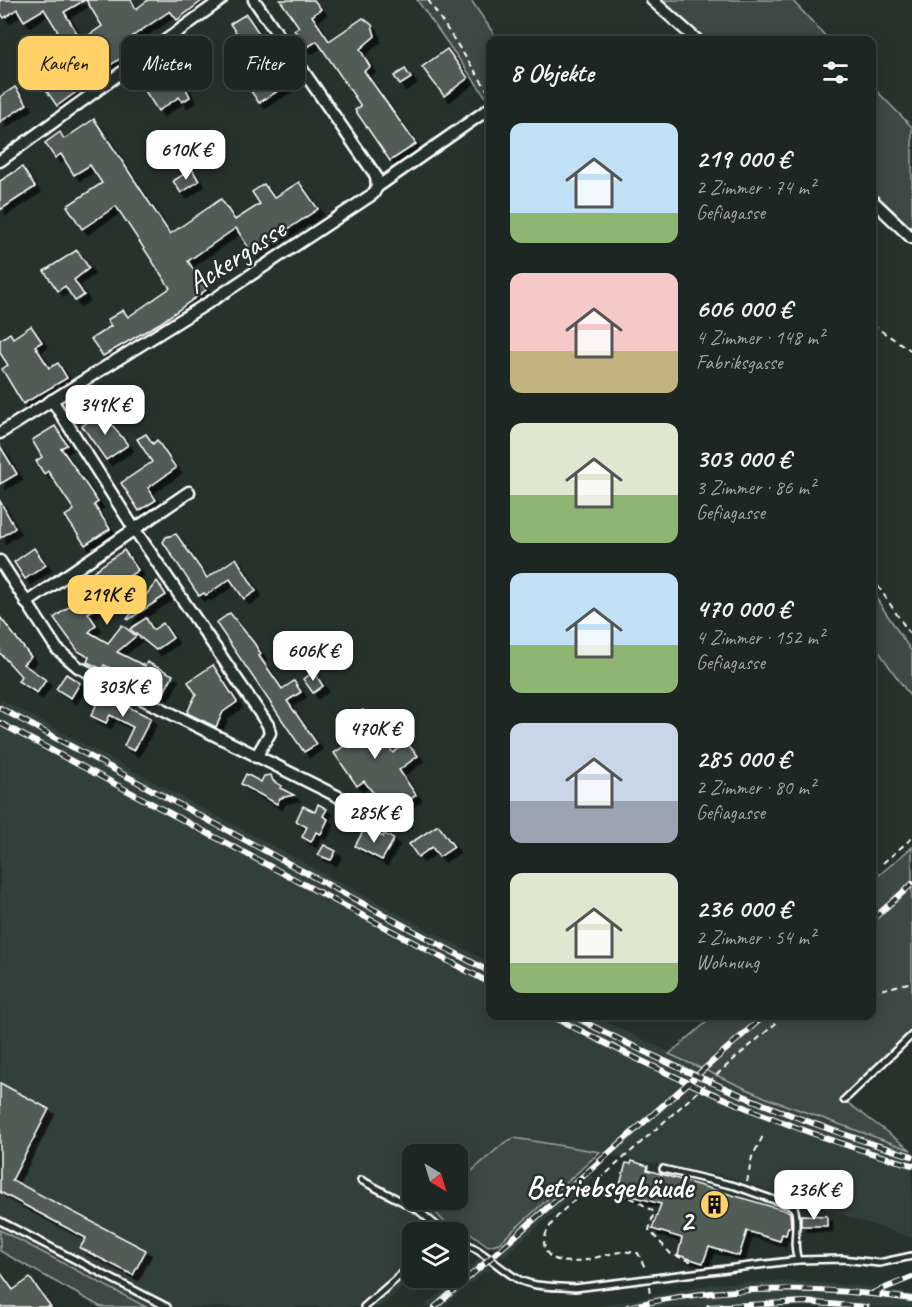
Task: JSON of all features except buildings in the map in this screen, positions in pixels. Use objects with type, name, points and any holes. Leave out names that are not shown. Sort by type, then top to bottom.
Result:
[{"type":"street","points":[[0,161],[221,0]]},
{"type":"street","points":[[254,0],[376,176],[377,187]]},
{"type":"street","points":[[652,0],[692,36]]},
{"type":"street","name":"Ackergasse","points":[[0,433],[219,296],[373,194],[377,187],[486,111]]},
{"type":"street","points":[[876,204],[912,238]]},
{"type":"street","points":[[52,400],[135,530],[268,725],[270,733],[256,757]]},
{"type":"street","points":[[26,603],[189,492]]},
{"type":"street","points":[[0,561],[57,649],[78,667],[387,821],[398,819]]},
{"type":"lane","points":[[844,1100],[912,1035]]},
{"type":"lane","points":[[663,1169],[746,1190],[794,1207],[797,1216],[794,1250],[798,1260]]},
{"type":"lane","points":[[361,1180],[418,1210],[432,1222]]},
{"type":"lane","points":[[0,1221],[167,1307]]},
{"type":"lane","points":[[468,1244],[476,1247],[518,1280],[540,1286],[575,1288],[647,1277],[798,1260],[842,1259],[879,1263],[912,1256]]},
{"type":"lane","points":[[364,1307],[402,1274]]},
{"type":"path","points":[[428,0],[486,88]]},
{"type":"path","points":[[876,328],[912,351]]},
{"type":"path","points":[[876,583],[912,638]]},
{"type":"path","points":[[883,863],[912,838]]},
{"type":"path","points":[[876,991],[912,982]]},
{"type":"path","points":[[647,1277],[645,1265],[638,1253],[626,1251],[586,1260],[561,1262],[546,1252],[543,1243],[548,1226],[780,1020]]},
{"type":"path","points":[[746,1190],[752,1157],[764,1134]]},
{"type":"path","points":[[620,1195],[636,1200],[654,1212],[649,1230],[671,1254],[690,1261],[688,1274]]},
{"type":"path","points":[[649,1290],[650,1296]]},
{"type":"shaded area","points":[[417,0],[471,0],[495,36],[486,36],[486,97]]},
{"type":"shaded area","points":[[652,0],[792,0],[825,36],[692,36]]},
{"type":"shaded area","points":[[876,90],[912,127],[912,238],[876,204]]},
{"type":"shaded area","points":[[876,598],[912,652],[912,699],[876,648]]},
{"type":"shaded area","points":[[0,699],[486,961],[486,1020],[601,1020],[769,1099],[912,1150],[912,1238],[730,1177],[514,1138],[504,1143],[468,1174],[468,1144],[402,1144],[402,1210],[434,1210],[448,1222],[402,1222],[402,1287],[379,1307],[147,1307],[0,1230]]},
{"type":"shaded area","points":[[912,847],[912,1035],[844,1100],[911,1150],[769,1099],[669,1054],[709,1020],[876,1020],[876,878]]},
{"type":"shaded area","points":[[514,1138],[600,1152],[499,1243],[488,1246],[468,1231],[468,1222],[444,1222],[433,1210],[468,1210],[468,1174],[504,1143]]},
{"type":"shaded area","points":[[580,1169],[594,1177],[503,1257],[490,1246],[498,1243]]},
{"type":"shaded area","points":[[0,1230],[146,1307],[101,1307],[0,1251]]},
{"type":"shaded area","points":[[479,1259],[492,1270],[484,1272],[468,1286],[468,1268]]},
{"type":"shaded area","points":[[776,1281],[855,1285],[912,1294],[912,1307],[595,1307],[714,1284]]},
{"type":"shaded area","points":[[445,1288],[465,1288],[443,1307],[423,1307]]},
{"type":"railway","points":[[0,708],[486,970]]},
{"type":"railway","points":[[0,723],[486,981]]},
{"type":"railway","points":[[876,916],[912,884]]},
{"type":"railway","points":[[560,1020],[683,1081],[773,1119],[912,1165]]},
{"type":"railway","points":[[581,1020],[655,1057],[782,1112],[912,1156]]},
{"type":"railway","points":[[435,1307],[759,1020]]},
{"type":"railway","points":[[873,1293],[912,1277]]},
{"type":"railway","points":[[628,1307],[699,1294],[769,1290],[840,1291],[912,1299]]},
{"type":"railway","points":[[709,1307],[804,1302],[866,1307]]},
{"type":"place","name":"Betriebsgebäude 2","points":[[714,1204]]}]
